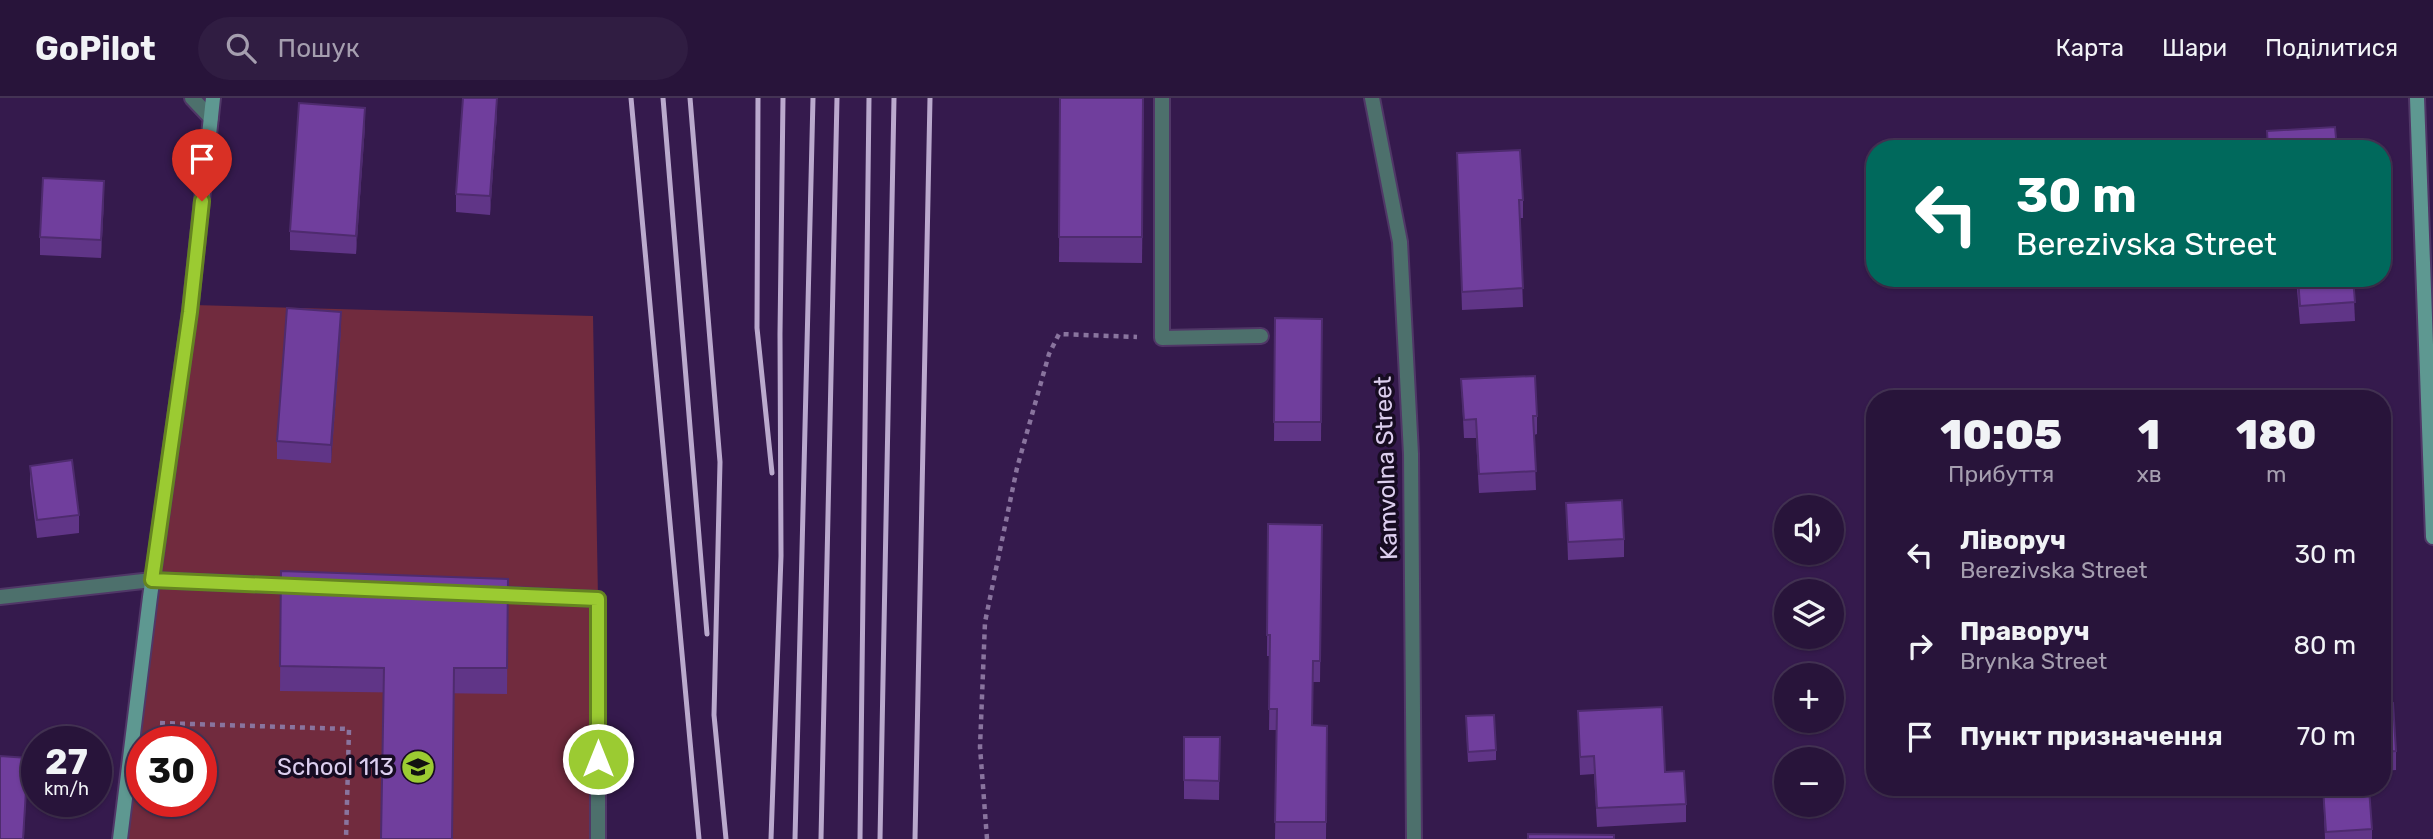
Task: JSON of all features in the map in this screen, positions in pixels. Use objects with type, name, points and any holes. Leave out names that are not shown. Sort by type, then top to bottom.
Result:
[{"type":"main road","points":[[120,839],[152,580],[190,312],[213,98]]},
{"type":"main road","points":[[2417,98],[2433,537]]},
{"type":"street","points":[[192,98],[212,118]]},
{"type":"street","points":[[1162,98],[1162,338],[1261,336]]},
{"type":"street","name":"Kamvolna Street","points":[[1372,98],[1400,242],[1411,454],[1414,839]]},
{"type":"street","points":[[0,597],[152,580],[320,587]]},
{"type":"street","points":[[473,594],[598,599],[598,839]]},
{"type":"path","points":[[987,839],[980,747],[985,622],[1017,468],[1049,354],[1059,334],[1162,338]]},
{"type":"path","points":[[135,723],[349,729],[346,839]]},
{"type":"shaded area","points":[[194,305],[593,316],[598,599],[598,839],[122,839],[126,809],[126,817],[217,817],[217,726],[137,726]]},
{"type":"building","points":[[463,98],[497,98],[490,196],[456,194]]},
{"type":"building","points":[[1060,98],[1143,98],[1142,237],[1059,237]]},
{"type":"building","points":[[299,103],[365,108],[356,236],[290,231]]},
{"type":"building","points":[[2335,127],[2336,140],[2268,140],[2267,131]]},
{"type":"building","points":[[1520,150],[1523,288],[1462,292],[1457,153]]},
{"type":"building","points":[[43,178],[104,181],[101,240],[40,237]]},
{"type":"building","points":[[2299,287],[2354,287],[2355,302],[2300,306]]},
{"type":"building","points":[[287,308],[341,312],[331,445],[277,441]]},
{"type":"building","points":[[1275,318],[1322,319],[1321,422],[1274,422]]},
{"type":"building","points":[[1535,376],[1537,416],[1533,416],[1536,471],[1479,474],[1476,419],[1464,420],[1461,379]]},
{"type":"building","points":[[72,460],[79,515],[37,520],[30,466]]},
{"type":"building","points":[[1622,500],[1624,539],[1568,542],[1566,503]]},
{"type":"building","points":[[1268,524],[1322,525],[1320,661],[1313,661],[1312,725],[1327,726],[1326,822],[1275,822],[1277,709],[1269,709]]},
{"type":"building","name":"School 113","points":[[281,571],[508,579],[507,668],[454,668],[452,839],[381,839],[384,668],[280,666]]},
{"type":"building","points":[[2391,703],[2396,751],[2391,751]]},
{"type":"building","points":[[1662,707],[1665,772],[1684,771],[1686,804],[1597,808],[1594,756],[1580,757],[1578,711]]},
{"type":"building","points":[[1494,715],[1496,750],[1468,752],[1466,716]]},
{"type":"building","points":[[1184,737],[1220,737],[1219,781],[1184,780]]},
{"type":"building","points":[[0,756],[21,758],[23,839],[0,839]]},
{"type":"building","points":[[2324,796],[2370,796],[2372,829],[2326,832]]},
{"type":"building","points":[[1528,834],[1614,835],[1614,839],[1528,839]]},
{"type":"railway","points":[[631,98],[699,839]]},
{"type":"railway","points":[[663,98],[707,634]]},
{"type":"railway","points":[[690,98],[720,462],[714,715],[726,839]]},
{"type":"railway","points":[[758,98],[757,328],[772,473]]},
{"type":"railway","points":[[771,839],[781,556],[783,98]]},
{"type":"railway","points":[[795,839],[813,98]]},
{"type":"railway","points":[[821,839],[837,98]]},
{"type":"railway","points":[[860,839],[869,98]]},
{"type":"railway","points":[[880,839],[894,98]]},
{"type":"railway","points":[[915,839],[930,98]]},
{"type":"place","name":"School 113","points":[[418,767]]},
{"type":"route","points":[[202,201],[190,312],[152,580],[598,599],[598,759]]}]
